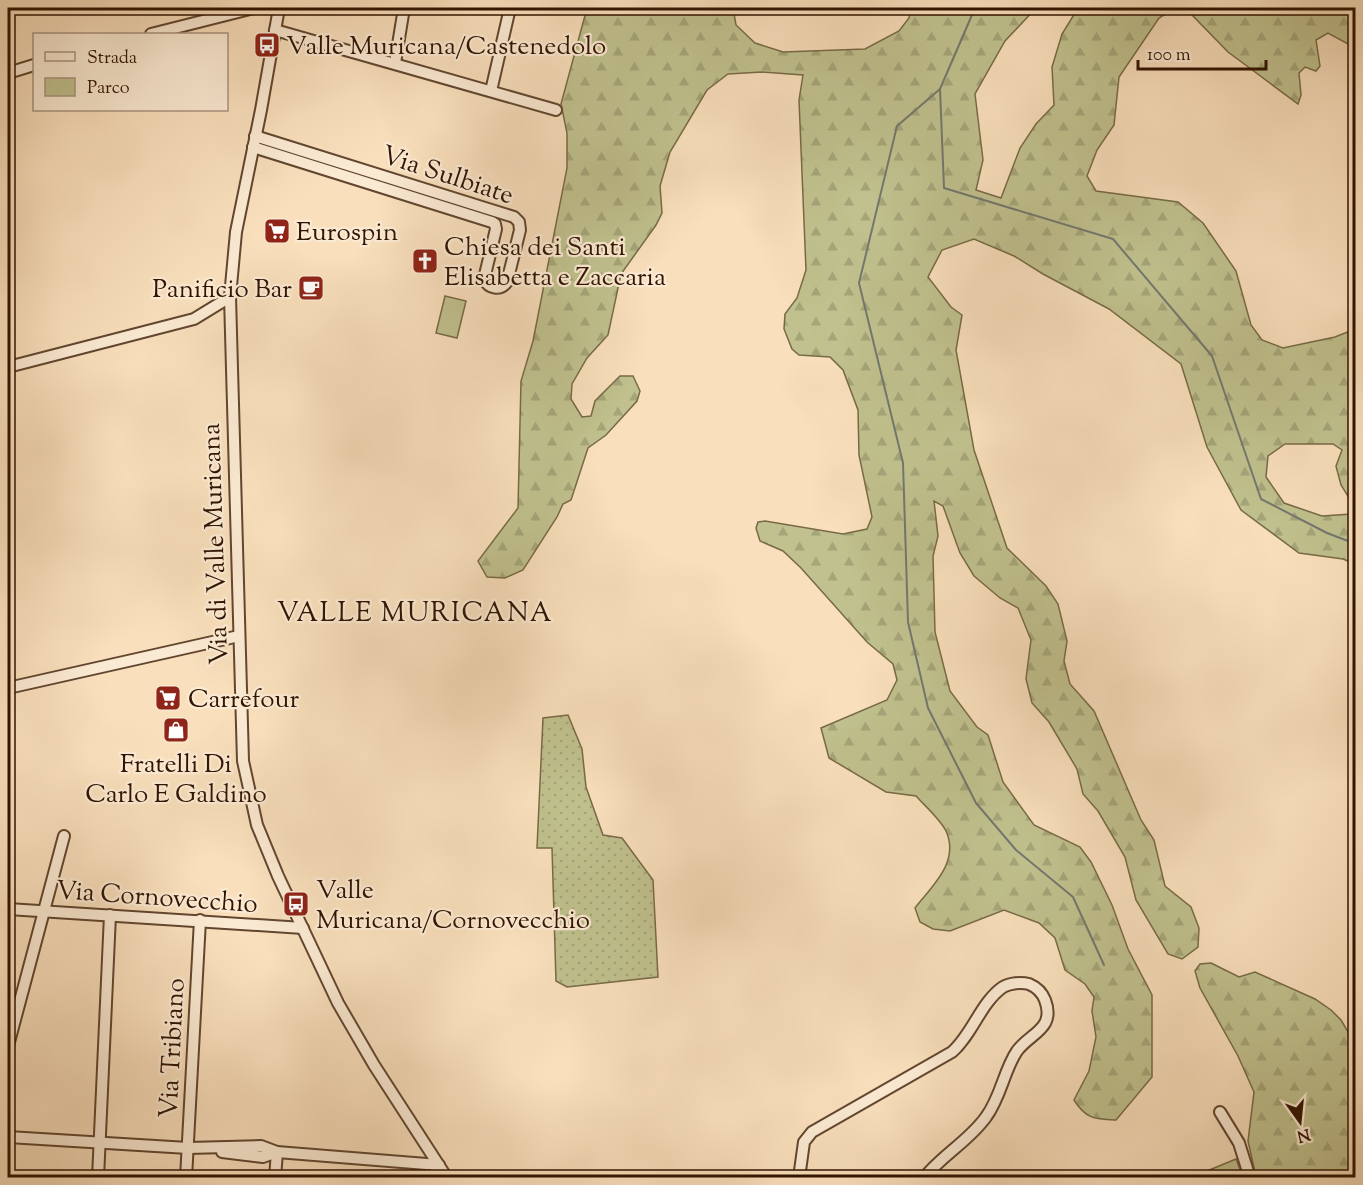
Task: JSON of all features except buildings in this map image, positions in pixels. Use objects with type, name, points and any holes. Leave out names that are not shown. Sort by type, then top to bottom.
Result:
[{"type":"street","points":[[155,33],[254,8]]},
{"type":"street","name":"Via di Valle Muricana","points":[[279,8],[236,232],[230,297],[243,761],[251,806],[278,876],[349,1025],[447,1178]]},
{"type":"street","points":[[395,63],[404,8]]},
{"type":"street","points":[[491,91],[510,8]]},
{"type":"street","points":[[275,30],[556,110]]},
{"type":"street","points":[[8,73],[33,65]]},
{"type":"street","name":"Via Sulbiate","points":[[254,142],[514,217],[519,222],[520,230],[507,282],[496,288],[488,285],[484,279],[496,229],[493,223],[254,142]]},
{"type":"street","points":[[8,367],[194,319],[230,297]]},
{"type":"street","points":[[8,688],[239,636]]},
{"type":"street","points":[[8,1047],[64,836]]},
{"type":"street","name":"Via Cornovecchio","points":[[8,909],[303,928]]},
{"type":"street","points":[[98,1178],[110,915]]},
{"type":"street","name":"Via Tribiano","points":[[186,1178],[200,920]]},
{"type":"street","points":[[799,1178],[804,1142],[812,1132],[952,1052],[962,1043],[985,1007],[1005,986],[1018,983],[1036,987],[1046,1005],[1047,1014],[1044,1024],[1015,1054],[998,1097],[987,1116],[924,1178]]},
{"type":"street","points":[[1220,1112],[1239,1143],[1250,1178]]},
{"type":"street","points":[[8,1137],[188,1148],[259,1157],[270,1156],[277,1152],[439,1165],[432,1178]]},
{"type":"street","points":[[275,1178],[277,1152]]},
{"type":"street","points":[[720,1178],[739,1178]]},
{"type":"green space","points":[[587,8],[733,8],[736,25],[755,43],[783,52],[865,49],[899,31],[909,18],[910,8],[1036,8],[1005,41],[975,94],[983,160],[976,190],[1001,198],[1020,148],[1036,124],[1054,105],[1052,67],[1062,34],[1078,8],[1175,8],[1159,18],[1119,77],[1114,125],[1097,150],[1087,176],[1096,191],[1178,202],[1203,223],[1236,271],[1251,325],[1262,340],[1283,348],[1335,337],[1355,329],[1355,564],[1343,559],[1299,553],[1241,510],[1207,447],[1181,364],[1109,309],[1014,256],[974,239],[942,250],[928,277],[951,307],[962,315],[956,350],[974,450],[1007,548],[1046,586],[1058,604],[1067,641],[1064,661],[1070,684],[1094,711],[1141,820],[1154,840],[1165,886],[1191,907],[1199,928],[1198,947],[1182,959],[1168,954],[1136,900],[1125,857],[1098,811],[1083,794],[1077,769],[1049,722],[1032,703],[1026,679],[1031,640],[1018,608],[1000,598],[974,576],[960,553],[943,506],[934,501],[938,536],[933,556],[935,632],[950,691],[977,727],[988,735],[1003,782],[1034,825],[1080,847],[1091,862],[1112,905],[1128,949],[1152,995],[1152,1077],[1116,1120],[1091,1117],[1074,1100],[1089,1071],[1096,1037],[1092,1011],[1094,997],[1085,984],[1065,970],[1055,938],[1039,923],[1004,910],[950,931],[933,929],[920,922],[915,908],[936,882],[947,863],[949,842],[946,831],[916,796],[886,792],[829,758],[821,728],[887,700],[897,680],[893,664],[867,642],[783,551],[760,541],[756,528],[758,522],[765,521],[843,534],[867,529],[872,517],[859,455],[858,410],[843,370],[830,357],[799,355],[792,349],[784,329],[785,314],[797,298],[806,270],[799,100],[803,75],[762,72],[728,74],[707,90],[670,152],[660,186],[662,213],[621,274],[608,335],[587,358],[572,384],[571,399],[582,417],[591,416],[595,401],[620,376],[633,376],[640,391],[637,401],[606,435],[588,448],[571,500],[563,504],[523,570],[505,578],[487,577],[478,561],[518,508],[521,381],[533,341],[567,168],[567,133],[561,104]],"holes":[[[1285,444],[1333,444],[1342,450],[1336,466],[1341,485],[1351,501],[1351,514],[1322,516],[1284,503],[1266,477],[1268,456]]]},
{"type":"green space","points":[[1175,8],[1355,8],[1355,53],[1350,45],[1328,33],[1316,40],[1320,66],[1316,71],[1305,67],[1299,73],[1301,95],[1298,104],[1228,52],[1191,14]]},
{"type":"green space","points":[[445,296],[466,301],[457,338],[436,333]]},
{"type":"green space","points":[[568,715],[582,749],[586,787],[603,835],[622,838],[653,880],[658,977],[567,987],[556,981],[552,848],[537,848],[543,718]]},
{"type":"green space","points":[[1211,963],[1239,977],[1255,972],[1315,999],[1341,1020],[1356,1046],[1355,1177],[1256,1177],[1248,1141],[1254,1092],[1238,1056],[1200,988],[1195,971],[1200,964]]},
{"type":"green space","points":[[1236,1159],[1243,1177],[1203,1177],[1202,1173]]},
{"type":"waterway","points":[[975,8],[940,89],[944,188],[1113,239],[1212,356],[1261,499],[1327,533],[1356,544]]},
{"type":"waterway","points":[[940,89],[897,126],[859,283],[903,463],[908,622],[928,708],[976,803],[1016,850],[1073,897],[1104,965]]},
{"type":"place","name":"Valle Muricana/Castenedolo","points":[[267,45]]},
{"type":"place","name":"Eurospin","points":[[277,231]]},
{"type":"place","name":"Chiesa dei Santi Elisabetta e Zaccaria","points":[[425,261]]},
{"type":"place","name":"Panificio Bar","points":[[311,288]]},
{"type":"place","name":"Carrefour","points":[[168,698]]},
{"type":"place","name":"Fratelli Di Carlo E Galdino","points":[[176,730]]},
{"type":"place","name":"Valle Muricana/Cornovecchio","points":[[296,904]]},
{"type":"district","name":"VALLE MURICANA","points":[[415,612]]}]
